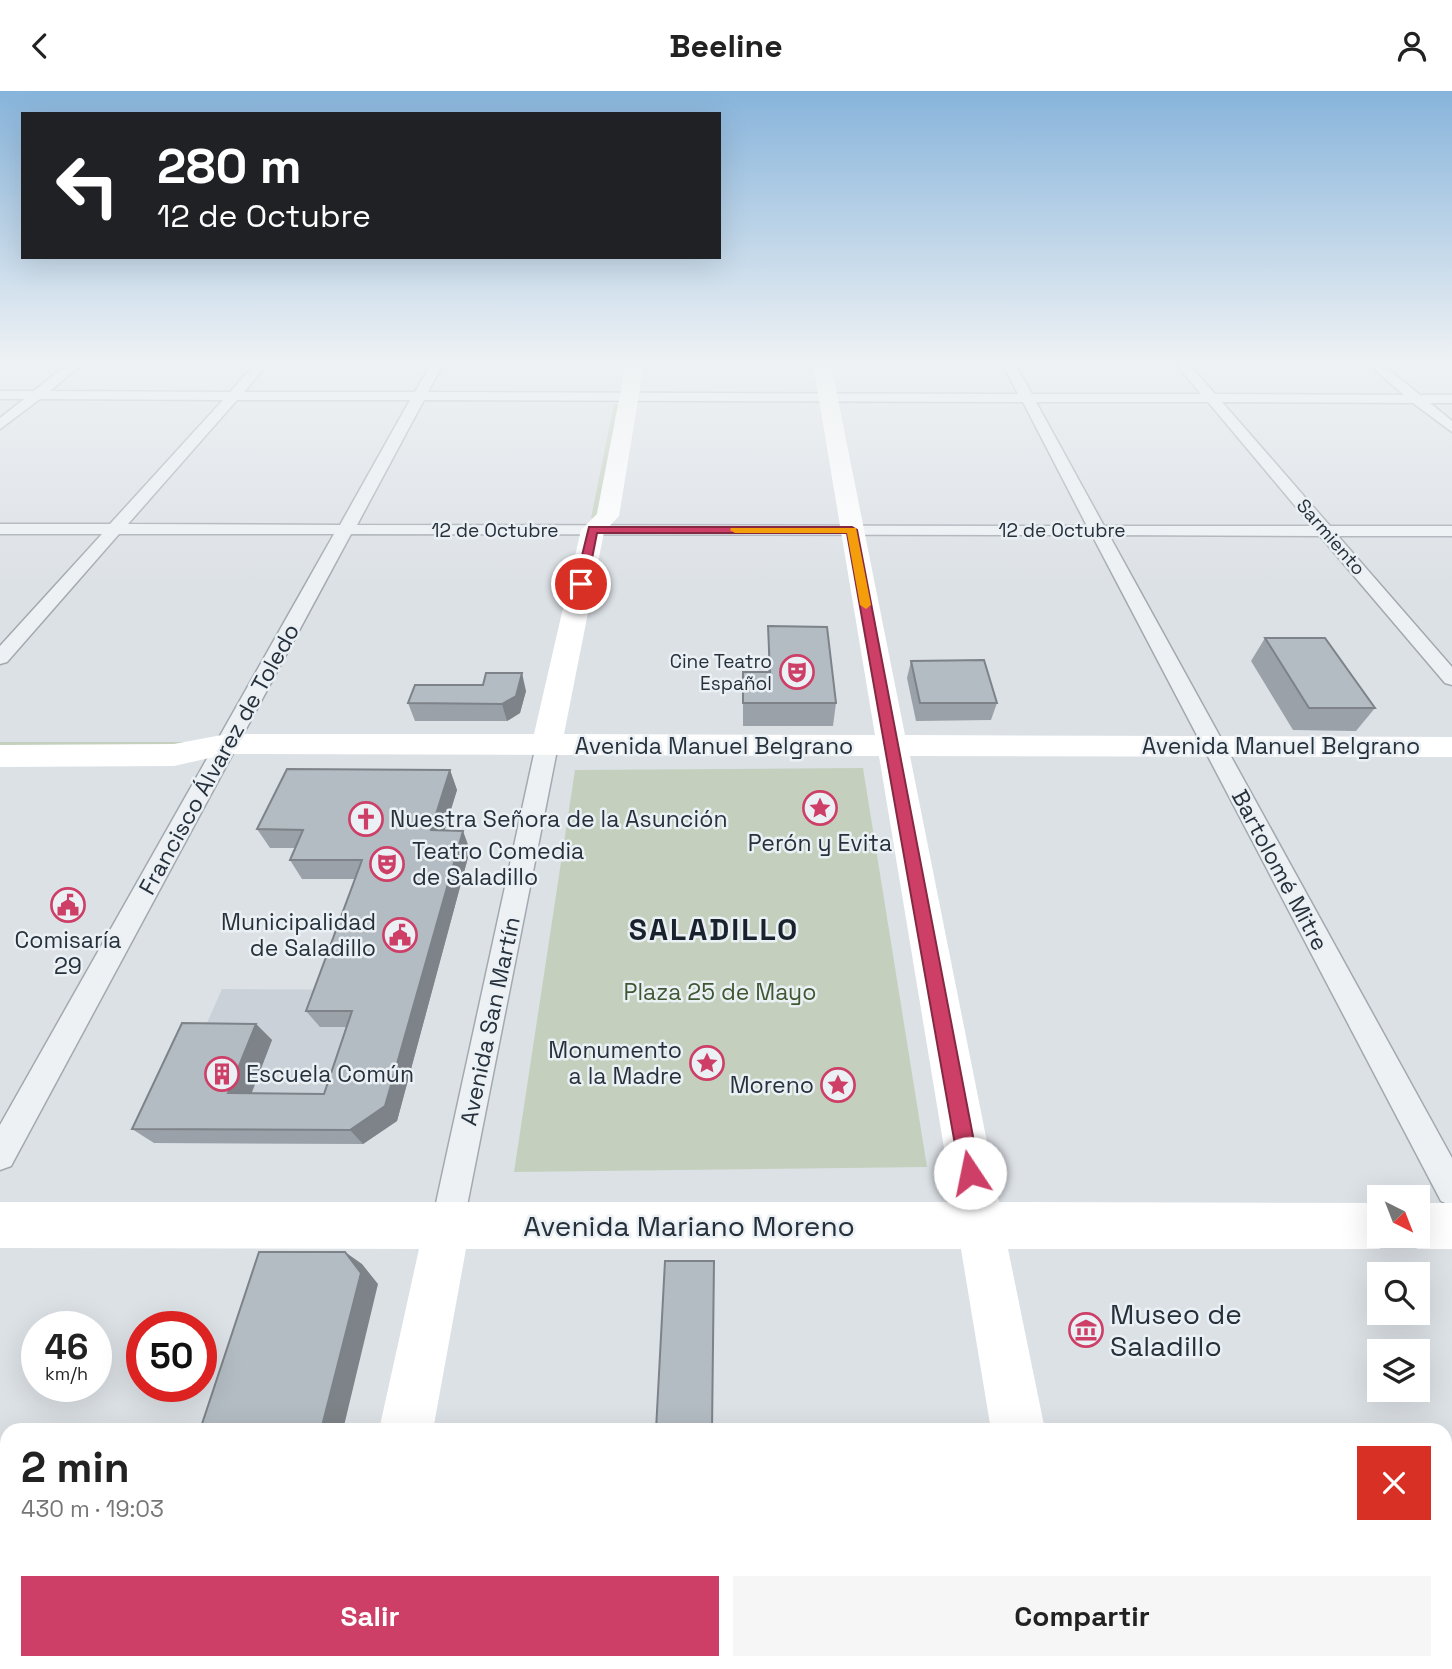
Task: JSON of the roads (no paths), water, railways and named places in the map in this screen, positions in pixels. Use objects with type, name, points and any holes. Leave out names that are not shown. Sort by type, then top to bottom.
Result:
[{"type":"main road","name":"Avenida San Martín","points":[[547,745],[593,530],[608,516],[614,438]]},
{"type":"main road","points":[[835,438],[1017,1423]]},
{"type":"main road","name":"Avenida San Martín","points":[[586,503],[583,516],[593,530]]},
{"type":"main road","name":"Avenida Manuel Belgrano","points":[[0,734],[187,734],[227,744]]},
{"type":"main road","name":"Avenida Manuel Belgrano","points":[[0,755],[174,755],[227,744],[1452,747]]},
{"type":"main road","name":"Avenida Mariano Moreno","points":[[0,1225],[1367,1226]]},
{"type":"main road","name":"Avenida San Martín","points":[[407,1423],[447,1226]]},
{"type":"main road","points":[[1430,1226],[1452,1226]]},
{"type":"street","points":[[0,658],[196,438]]},
{"type":"street","name":"Francisco Álvarez de Toledo","points":[[0,1154],[397,438]]},
{"type":"street","name":"Bartolomé Mitre","points":[[1049,438],[1452,1190]]},
{"type":"street","name":"Sarmiento","points":[[1245,438],[1452,678]]},
{"type":"street","name":"12 de Octubre","points":[[0,529],[1452,531]]},
{"type":"street","name":"Avenida San Martín","points":[[447,1226],[547,745]]},
{"type":"place","name":"Cine Teatro Español","points":[[797,672]]},
{"type":"place","name":"Perón y Evita","points":[[820,808]]},
{"type":"place","name":"Nuestra Señora de la Asunción","points":[[366,819]]},
{"type":"place","name":"Teatro Comedia de Saladillo","points":[[387,864]]},
{"type":"place","name":"Comisaría 29","points":[[68,905]]},
{"type":"place","name":"Municipalidad de Saladillo","points":[[400,935]]},
{"type":"place","name":"Monumento a la Madre","points":[[707,1063]]},
{"type":"place","name":"Escuela Común","points":[[222,1074]]},
{"type":"place","name":"Moreno","points":[[838,1085]]},
{"type":"place","name":"Museo de Saladillo","points":[[1086,1330]]},
{"type":"district","name":"SALADILLO","points":[[714,929]]},
{"type":"park label","name":"Plaza 25 de Mayo","points":[[720,992]]}]
